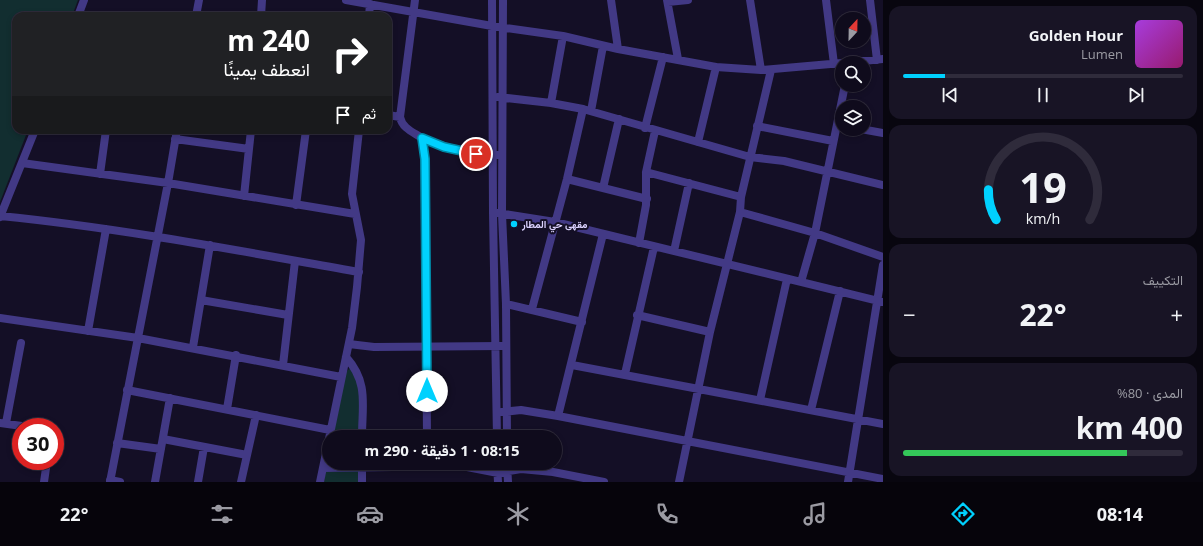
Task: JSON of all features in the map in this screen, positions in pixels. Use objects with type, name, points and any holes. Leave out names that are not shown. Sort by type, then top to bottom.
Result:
[{"type":"street","points":[[80,12],[84,0]]},
{"type":"street","points":[[197,12],[199,0]]},
{"type":"street","points":[[261,12],[262,0]]},
{"type":"street","points":[[346,0],[492,26],[562,36],[603,46],[716,67],[771,70],[835,64]]},
{"type":"street","points":[[415,0],[400,117],[401,121],[406,128],[422,138],[444,147],[476,154],[498,155]]},
{"type":"street","points":[[492,0],[494,97],[502,214],[506,304],[507,430]]},
{"type":"street","points":[[497,430],[497,346],[493,213],[503,96],[503,0]]},
{"type":"street","points":[[611,0],[618,49]]},
{"type":"street","points":[[678,60],[667,1],[688,0]]},
{"type":"street","points":[[750,0],[761,70]]},
{"type":"street","points":[[826,0],[838,56]]},
{"type":"street","points":[[870,0],[880,59]]},
{"type":"street","points":[[369,12],[370,4]]},
{"type":"street","points":[[550,103],[562,36]]},
{"type":"street","points":[[532,309],[587,110],[603,46]]},
{"type":"street","points":[[645,128],[663,57]]},
{"type":"street","points":[[698,142],[716,67]]},
{"type":"street","points":[[679,482],[710,332],[726,263],[740,212],[741,197],[771,70]]},
{"type":"street","points":[[494,97],[503,96],[587,110],[655,131],[750,157],[784,161],[827,173],[883,185]]},
{"type":"street","points":[[392,116],[400,117]]},
{"type":"street","points":[[603,188],[619,119]]},
{"type":"street","points":[[758,126],[833,141]]},
{"type":"street","points":[[639,242],[647,199],[646,172],[655,131]]},
{"type":"street","points":[[871,131],[883,133]]},
{"type":"street","points":[[33,134],[0,217],[106,229],[210,245],[359,272]]},
{"type":"street","points":[[100,174],[105,134]]},
{"type":"street","points":[[120,482],[110,481],[158,237],[176,134],[249,149]]},
{"type":"street","points":[[244,196],[251,134]]},
{"type":"street","points":[[296,205],[305,134]]},
{"type":"street","points":[[127,390],[330,430],[349,344],[359,272],[361,240],[355,214],[352,188],[358,155],[359,134]]},
{"type":"street","points":[[801,282],[815,233],[835,136]]},
{"type":"street","points":[[422,138],[425,159],[427,430]]},
{"type":"street","points":[[22,163],[168,183],[355,214]]},
{"type":"street","points":[[646,172],[741,197]]},
{"type":"street","points":[[567,179],[647,199]]},
{"type":"street","points":[[674,251],[690,183]]},
{"type":"street","points":[[740,212],[815,233],[883,257]]},
{"type":"street","points":[[493,213],[555,222],[880,302]]},
{"type":"street","points":[[88,331],[106,229]]},
{"type":"street","points":[[558,416],[572,365],[603,234]]},
{"type":"street","points":[[193,347],[210,245]]},
{"type":"street","points":[[625,374],[637,315],[654,246]]},
{"type":"street","points":[[283,365],[295,261]]},
{"type":"street","points":[[848,482],[857,419],[880,302],[883,266]]},
{"type":"street","points":[[760,400],[788,279]]},
{"type":"street","points":[[811,410],[840,291]]},
{"type":"street","points":[[201,300],[288,315]]},
{"type":"street","points":[[506,304],[582,322]]},
{"type":"street","points":[[637,315],[710,332]]},
{"type":"street","points":[[0,318],[193,347],[341,377]]},
{"type":"street","points":[[3,423],[21,343]]},
{"type":"street","points":[[349,344],[374,347],[506,346]]},
{"type":"street","points":[[227,409],[236,355]]},
{"type":"street","points":[[346,356],[357,370],[362,382],[362,430]]},
{"type":"street","points":[[572,365],[883,424]]},
{"type":"street","points":[[155,482],[170,398]]},
{"type":"street","points":[[497,412],[521,410],[558,416],[883,479]]},
{"type":"street","points":[[241,482],[256,415]]},
{"type":"street","points":[[163,439],[247,455]]},
{"type":"street","points":[[117,444],[161,449]]},
{"type":"street","points":[[198,482],[204,447]]},
{"type":"street","points":[[483,470],[498,473],[507,473],[521,469],[553,472],[604,482]]},
{"type":"street","points":[[44,482],[46,470]]},
{"type":"street","points":[[320,482],[323,470]]},
{"type":"street","points":[[362,470],[362,482]]},
{"type":"street","points":[[498,473],[498,482]]},
{"type":"street","points":[[507,473],[508,482]]},
{"type":"green space","points":[[0,0],[78,0],[74,12],[12,12],[12,134],[26,134],[0,202]]},
{"type":"green space","points":[[351,367],[359,387],[359,430],[334,430],[346,372]]},
{"type":"green space","points":[[326,470],[360,470],[360,482],[324,482]]},
{"type":"place","name":"مقهى حي المطار","points":[[514,224]]},
{"type":"route","points":[[427,391],[425,159],[422,138],[444,147],[476,154]]}]
